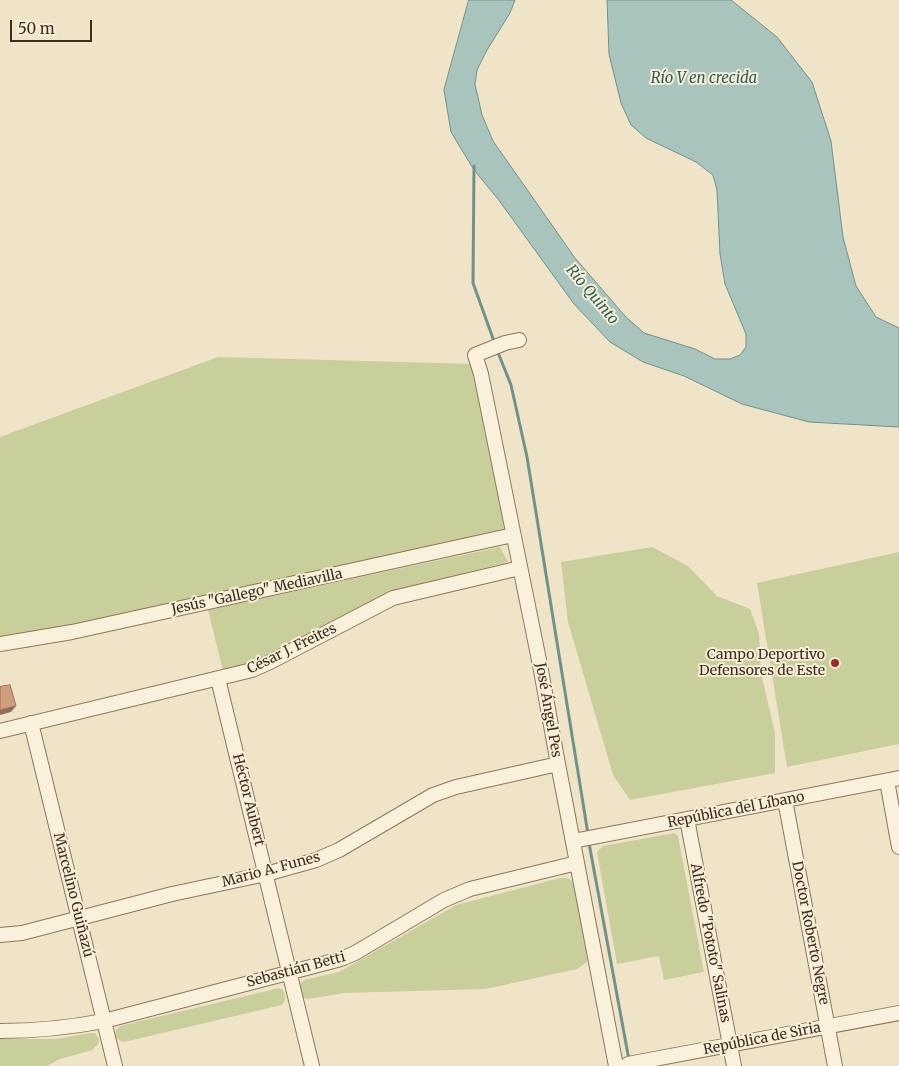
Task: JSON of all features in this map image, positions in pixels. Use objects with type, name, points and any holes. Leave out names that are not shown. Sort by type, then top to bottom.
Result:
[{"type":"street","name":"José Ángel Pes","points":[[519,340],[505,342],[479,353],[481,374],[540,665],[616,1066]]},
{"type":"street","name":"Jesús \"Gallego\" Mediavilla","points":[[0,644],[72,632],[513,535]]},
{"type":"street","name":"César J. Freites","points":[[0,731],[252,670],[393,598],[520,568]]},
{"type":"street","name":"Héctor Aubert","points":[[218,679],[312,1066]]},
{"type":"street","name":"Marcelino Guiñazú","points":[[31,723],[114,1066]]},
{"type":"street","name":"Mario A. Funes","points":[[0,934],[22,933],[172,894],[266,874],[316,860],[339,850],[434,795],[456,787],[558,764]]},
{"type":"street","name":"República del Líbano","points":[[573,841],[893,779]]},
{"type":"street","points":[[893,779],[899,847]]},
{"type":"street","name":"Doctor Roberto Negre","points":[[785,800],[835,1066]]},
{"type":"street","name":"Alfredo \"Pototo\" Salinas","points":[[686,819],[734,1066]]},
{"type":"street","name":"Sebastián Betti","points":[[0,1031],[35,1031],[104,1021],[341,959],[355,954],[444,900],[470,889],[578,863]]},
{"type":"street","name":"República de Siria","points":[[626,1066],[628,1064],[899,1013]]},
{"type":"green space","points":[[218,357],[475,364],[507,528],[337,569],[37,632],[0,638],[0,437]]},
{"type":"green space","points":[[500,547],[508,562],[394,591],[269,656],[223,671],[208,610]]},
{"type":"green space","points":[[652,547],[688,566],[717,596],[750,609],[759,633],[761,673],[775,733],[775,773],[630,800],[613,775],[568,622],[561,562]]},
{"type":"green space","name":"Campo Deportivo Defensores de Este","points":[[899,552],[899,744],[787,767],[757,583]]},
{"type":"green space","points":[[674,833],[678,836],[704,972],[664,980],[659,956],[617,964],[597,852],[603,846]]},
{"type":"green space","points":[[560,878],[568,879],[574,884],[587,956],[587,962],[577,969],[486,989],[344,993],[308,999],[303,998],[300,984],[304,980],[339,972],[456,905]]},
{"type":"green space","points":[[279,988],[283,990],[285,997],[282,1005],[124,1042],[115,1036],[116,1030],[120,1026]]},
{"type":"green space","points":[[95,1033],[99,1039],[99,1043],[92,1050],[60,1059],[47,1066],[0,1066],[0,1039],[56,1039]]},
{"type":"water","name":"Río V en crecida","points":[[469,0],[515,0],[510,13],[477,70],[475,84],[482,115],[493,141],[575,258],[625,316],[644,333],[695,349],[715,359],[730,359],[740,355],[746,347],[746,334],[725,284],[720,254],[717,190],[713,175],[696,162],[646,138],[631,125],[621,103],[609,54],[607,0],[731,0],[777,37],[812,82],[831,141],[843,237],[856,286],[876,317],[899,328],[899,427],[809,422],[742,404],[684,376],[643,362],[610,342],[574,304],[498,199],[474,170],[451,132],[444,90]]},
{"type":"building","points":[[10,685],[16,706],[0,710],[0,687]]},
{"type":"waterway","points":[[474,166],[473,283],[495,344]]},
{"type":"waterway","points":[[497,350],[511,385],[527,457],[588,834]]},
{"type":"waterway","points":[[589,843],[629,1060]]},
{"type":"place","name":"Campo Deportivo Defensores de Este","points":[[835,663]]},
{"type":"water label","name":"Río Quinto","points":[[592,295]]}]
